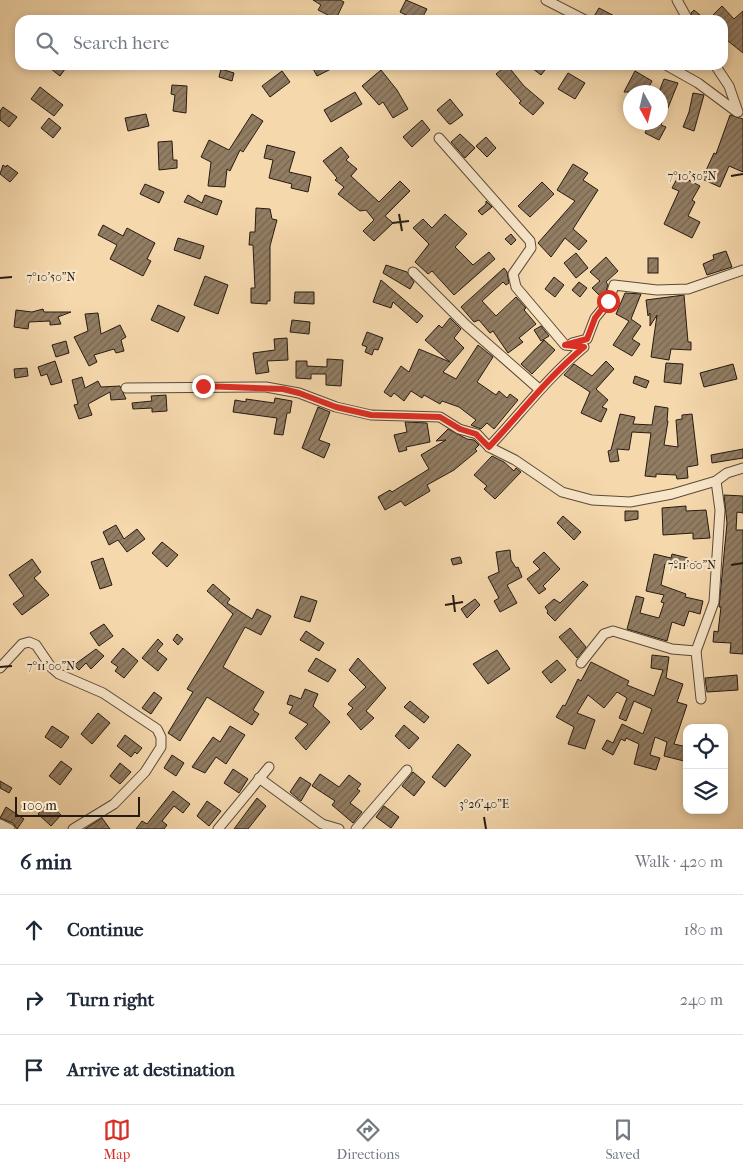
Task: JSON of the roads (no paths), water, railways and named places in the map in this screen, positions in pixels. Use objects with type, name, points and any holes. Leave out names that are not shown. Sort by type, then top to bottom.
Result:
[{"type":"street","points":[[546,0],[575,15]]},
{"type":"street","points":[[677,0],[685,15]]},
{"type":"street","points":[[674,70],[740,112]]},
{"type":"street","points":[[718,70],[729,86],[740,112]]},
{"type":"street","points":[[438,138],[530,241],[531,248],[513,274],[514,283],[565,345],[584,347],[538,389],[534,399],[489,447]]},
{"type":"street","points":[[565,345],[587,339],[595,318],[608,301],[614,285],[657,290],[688,289],[743,270]]},
{"type":"street","points":[[413,272],[466,325],[538,389]]},
{"type":"street","points":[[126,388],[156,389],[203,386],[283,389],[336,407],[371,415],[440,417],[460,429],[476,434],[489,447],[515,460],[562,492],[592,500],[641,500],[716,481],[727,474],[743,468]]},
{"type":"street","points":[[701,699],[696,651],[714,602],[719,554],[720,510],[716,481]]},
{"type":"street","points":[[581,664],[604,634],[613,631],[672,649],[696,651]]},
{"type":"street","points":[[0,668],[22,644],[29,642],[36,645],[50,667],[59,674],[103,693],[157,729],[161,737],[161,747],[146,772],[114,804],[73,829]]},
{"type":"street","points":[[218,829],[269,767]]},
{"type":"street","points":[[356,829],[407,770]]},
{"type":"street","points":[[259,778],[322,824],[339,829]]},
{"type":"street","points":[[0,824],[10,829]]}]
